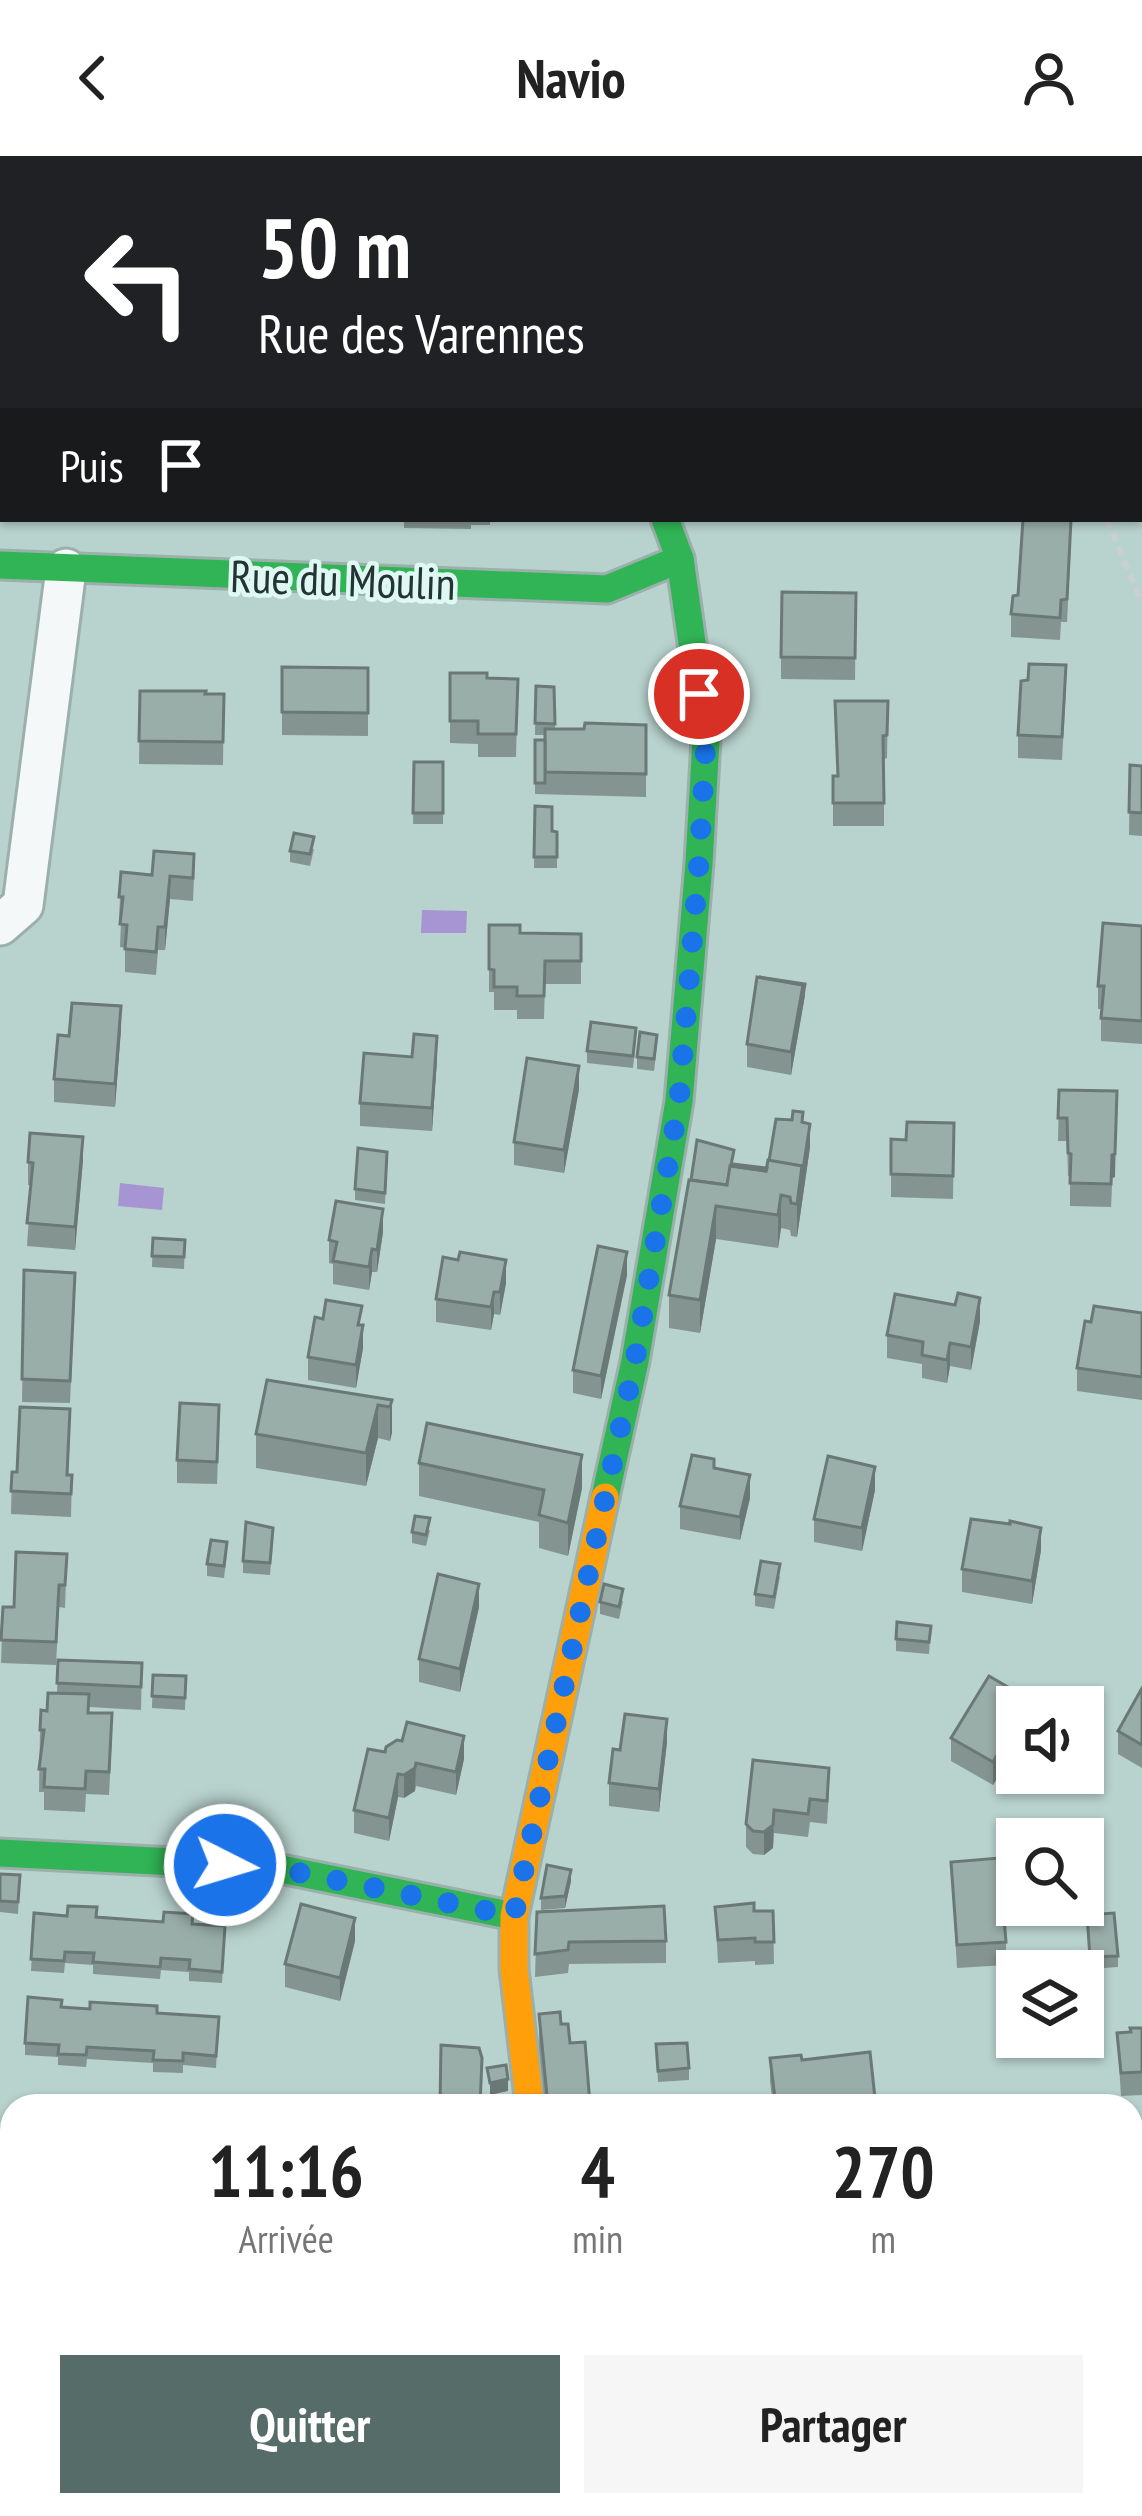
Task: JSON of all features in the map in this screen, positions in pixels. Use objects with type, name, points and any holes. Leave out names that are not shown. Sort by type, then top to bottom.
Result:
[{"type":"street","points":[[529,2094],[514,1969],[514,1916],[635,1361],[679,1101],[706,740],[680,559],[666,522]]},
{"type":"street","name":"Rue du Moulin","points":[[0,565],[607,589],[680,559]]},
{"type":"street","points":[[0,926],[23,905],[66,569]]},
{"type":"street","points":[[0,1853],[271,1867],[514,1916]]},
{"type":"path","points":[[1108,522],[1142,604]]},
{"type":"shaded area","points":[[422,910],[467,911],[466,933],[421,933]]},
{"type":"shaded area","points":[[120,1183],[164,1188],[162,1210],[118,1206]]},
{"type":"building","points":[[1023,522],[1071,522],[1067,599],[1061,600],[1060,618],[1011,614],[1013,596],[1018,595]]},
{"type":"building","points":[[782,592],[856,593],[855,658],[781,657]]},
{"type":"building","points":[[1029,664],[1066,665],[1062,737],[1018,735],[1021,681],[1028,680]]},
{"type":"building","points":[[282,667],[368,668],[368,713],[282,712]]},
{"type":"building","points":[[450,673],[518,679],[516,734],[478,734],[478,721],[450,721]]},
{"type":"building","points":[[536,686],[554,687],[555,724],[535,723]]},
{"type":"building","points":[[140,691],[224,694],[223,742],[139,741]]},
{"type":"building","points":[[835,701],[888,701],[887,735],[883,736],[884,803],[833,803],[833,776],[838,776]]},
{"type":"building","points":[[585,723],[646,725],[646,774],[545,772],[545,729],[584,729]]},
{"type":"building","points":[[535,740],[545,740],[545,783],[535,783]]},
{"type":"building","points":[[414,762],[443,762],[443,813],[413,813]]},
{"type":"building","points":[[1130,765],[1142,766],[1142,813],[1129,812]]},
{"type":"building","points":[[535,806],[552,807],[557,857],[534,857]]},
{"type":"building","points":[[294,833],[314,837],[310,854],[290,851]]},
{"type":"building","points":[[154,851],[194,854],[193,878],[170,876],[165,927],[158,927],[156,952],[125,949],[127,925],[120,924],[121,872],[152,875]]},
{"type":"building","points":[[1103,923],[1142,926],[1142,1021],[1101,1018],[1104,986],[1098,986]]},
{"type":"building","points":[[489,925],[520,925],[520,933],[581,934],[581,961],[545,961],[544,996],[517,996],[517,987],[494,987]]},
{"type":"building","points":[[757,977],[803,985],[791,1052],[747,1044]]},
{"type":"building","points":[[72,1003],[121,1006],[115,1084],[54,1079],[58,1035],[69,1036]]},
{"type":"building","points":[[591,1022],[636,1028],[633,1056],[587,1051]]},
{"type":"building","points":[[640,1032],[657,1035],[654,1059],[637,1057]]},
{"type":"building","points":[[414,1034],[437,1036],[432,1108],[360,1103],[364,1053],[412,1057]]},
{"type":"building","points":[[527,1058],[579,1066],[564,1150],[514,1142]]},
{"type":"building","points":[[1059,1090],[1117,1091],[1111,1184],[1070,1183],[1067,1118],[1058,1118]]},
{"type":"building","points":[[793,1111],[803,1112],[802,1122],[810,1124],[802,1176],[802,1166],[769,1161],[776,1119],[792,1120]]},
{"type":"building","points":[[907,1122],[954,1123],[953,1176],[891,1174],[891,1139],[906,1140]]},
{"type":"building","points":[[30,1133],[83,1137],[75,1227],[27,1223],[33,1163],[28,1162]]},
{"type":"building","points":[[697,1140],[734,1150],[727,1185],[691,1180]]},
{"type":"building","points":[[358,1148],[387,1152],[385,1193],[355,1189]]},
{"type":"building","points":[[768,1160],[802,1166],[797,1204],[781,1195],[778,1215],[716,1206],[700,1300],[669,1295],[689,1180],[727,1185],[730,1166],[766,1171]]},
{"type":"building","points":[[336,1201],[383,1209],[377,1250],[372,1249],[369,1267],[333,1261],[337,1242],[329,1240]]},
{"type":"building","points":[[153,1238],[185,1240],[184,1257],[152,1256]]},
{"type":"building","points":[[598,1246],[627,1252],[601,1376],[573,1370]]},
{"type":"building","points":[[460,1252],[506,1260],[500,1292],[494,1292],[491,1307],[436,1299],[443,1257],[458,1260]]},
{"type":"building","points":[[24,1270],[75,1273],[70,1381],[22,1379]]},
{"type":"building","points":[[958,1293],[980,1298],[971,1347],[950,1343],[947,1360],[922,1355],[923,1342],[887,1335],[895,1294],[955,1305]]},
{"type":"building","points":[[326,1300],[362,1306],[356,1365],[308,1357],[315,1317],[323,1319]]},
{"type":"building","points":[[1094,1306],[1142,1313],[1142,1377],[1077,1368],[1085,1321],[1091,1322]]},
{"type":"building","points":[[267,1380],[392,1400],[390,1407],[378,1405],[366,1453],[256,1434]]},
{"type":"building","points":[[180,1403],[219,1405],[217,1462],[177,1460]]},
{"type":"building","points":[[20,1407],[70,1409],[67,1475],[72,1475],[71,1494],[11,1491],[12,1472],[17,1472]]},
{"type":"building","points":[[427,1423],[582,1455],[568,1523],[539,1515],[544,1490],[419,1463]]},
{"type":"building","points":[[692,1455],[714,1459],[714,1468],[750,1475],[740,1517],[680,1506]]},
{"type":"building","points":[[828,1456],[875,1467],[862,1528],[814,1519]]},
{"type":"building","points":[[415,1516],[430,1518],[426,1535],[412,1532]]},
{"type":"building","points":[[971,1519],[1041,1528],[1032,1581],[962,1569]]},
{"type":"building","points":[[246,1522],[273,1528],[270,1563],[243,1561]]},
{"type":"building","points":[[211,1540],[227,1542],[224,1566],[207,1564]]},
{"type":"building","points":[[16,1552],[67,1554],[65,1585],[59,1585],[56,1642],[1,1640],[3,1607],[14,1607]]},
{"type":"building","points":[[761,1561],[780,1564],[774,1597],[755,1594]]},
{"type":"building","points":[[438,1574],[479,1584],[460,1669],[419,1659]]},
{"type":"building","points":[[604,1584],[623,1589],[619,1607],[600,1602]]},
{"type":"building","points":[[897,1622],[931,1626],[929,1642],[896,1639]]},
{"type":"building","points":[[58,1660],[142,1663],[141,1687],[57,1683]]},
{"type":"building","points":[[153,1675],[186,1676],[185,1698],[152,1696]]},
{"type":"building","points":[[989,1676],[1006,1686],[996,1686],[993,1762],[951,1738]]},
{"type":"building","points":[[1142,1688],[1142,1745],[1118,1731]]},
{"type":"building","points":[[48,1693],[89,1694],[88,1713],[112,1713],[109,1772],[86,1771],[85,1789],[44,1787],[45,1769],[39,1769],[44,1730],[40,1730]]},
{"type":"building","points":[[625,1714],[667,1719],[659,1789],[609,1783],[613,1749],[620,1750]]},
{"type":"building","points":[[407,1722],[464,1736],[456,1772],[416,1763],[404,1775],[398,1774],[389,1818],[354,1810],[368,1749],[385,1752],[386,1747],[402,1741]]},
{"type":"building","points":[[753,1760],[829,1768],[827,1801],[810,1799],[808,1814],[774,1810],[773,1825],[764,1832],[753,1831],[746,1824]]},
{"type":"building","points":[[996,1858],[996,1926],[1005,1926],[1006,1942],[957,1945],[951,1862]]},
{"type":"building","points":[[547,1865],[571,1870],[565,1896],[541,1898]]},
{"type":"building","points":[[0,1874],[20,1875],[18,1902],[0,1901]]},
{"type":"building","points":[[754,1903],[754,1911],[773,1911],[774,1942],[718,1940],[715,1907]]},
{"type":"building","points":[[301,1904],[355,1918],[340,1978],[285,1964]]},
{"type":"building","points":[[68,1906],[97,1907],[96,1917],[163,1922],[164,1912],[193,1914],[192,1924],[225,1926],[222,1972],[189,1969],[190,1960],[161,1958],[160,1967],[93,1962],[94,1953],[65,1952],[64,1961],[31,1959],[34,1913],[67,1916]]},
{"type":"building","points":[[664,1906],[666,1941],[569,1942],[568,1950],[535,1954],[537,1912]]},
{"type":"building","points":[[1114,1913],[1118,1956],[1090,1950],[1088,1926],[1104,1926],[1104,1914]]},
{"type":"building","points":[[28,1997],[62,2000],[61,2007],[90,2009],[90,2002],[157,2006],[157,2013],[219,2017],[216,2056],[183,2053],[183,2061],[153,2060],[154,2051],[87,2047],[86,2055],[58,2054],[59,2045],[25,2043]]},
{"type":"building","points":[[560,2012],[561,2024],[568,2024],[570,2043],[585,2042],[589,2094],[547,2094],[539,2014]]},
{"type":"building","points":[[1130,2028],[1142,2028],[1142,2072],[1121,2073],[1117,2033],[1131,2032]]},
{"type":"building","points":[[687,2043],[689,2068],[658,2071],[656,2044]]},
{"type":"building","points":[[441,2045],[479,2048],[480,2094],[440,2094]]},
{"type":"building","points":[[870,2052],[875,2094],[774,2094],[770,2058],[801,2055],[802,2060]]},
{"type":"building","points":[[506,2065],[508,2079],[490,2083],[487,2068]]},
{"type":"traffic: fast","points":[[605,1497],[635,1361],[679,1101],[699,863],[706,740],[680,559],[666,522]]},
{"type":"traffic: fast","points":[[0,565],[607,589],[680,559]]},
{"type":"traffic: fast","points":[[0,1853],[271,1867],[514,1916]]},
{"type":"traffic: slow","points":[[529,2094],[514,1969],[514,1916],[605,1497]]},
{"type":"route","points":[[225,1865],[271,1867],[514,1916],[635,1361],[679,1101],[706,740],[699,694]]}]
